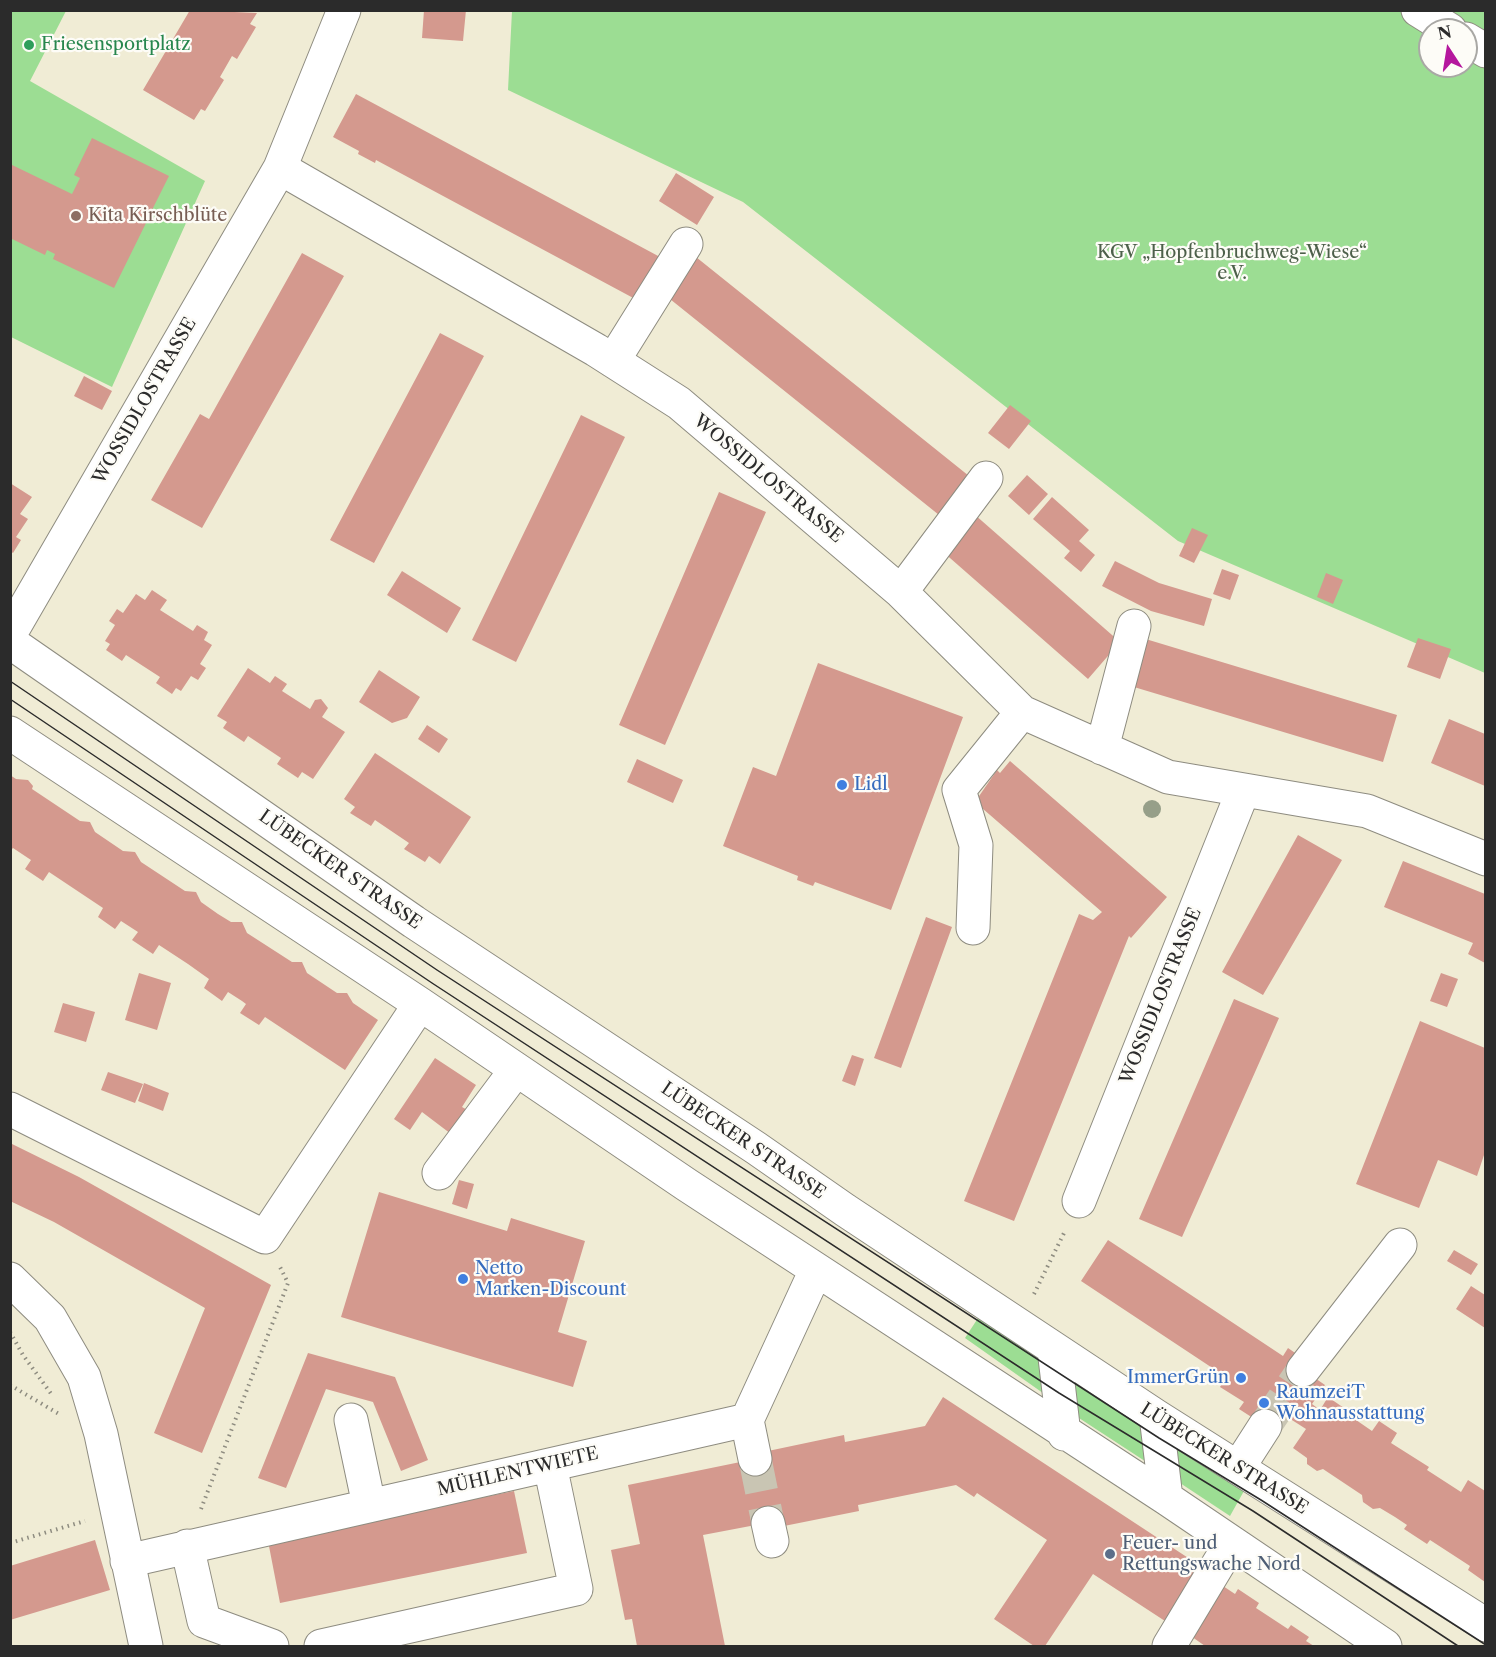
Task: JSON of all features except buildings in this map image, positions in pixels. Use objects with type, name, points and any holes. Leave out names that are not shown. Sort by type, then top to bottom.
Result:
[{"type":"street","name":"WOSSIDLOSTRASSE","points":[[10,634],[280,168],[344,10]]},
{"type":"street","points":[[1418,10],[1431,18]]},
{"type":"street","name":"WOSSIDLOSTRASSE","points":[[280,168],[613,361],[679,403],[901,592],[1022,712],[1168,777],[1367,811],[1485,859]]},
{"type":"street","points":[[613,361],[686,244]]},
{"type":"street","points":[[901,592],[986,478]]},
{"type":"street","points":[[1102,748],[1134,626]]},
{"type":"street","name":"LÜBECKER STRASSE","points":[[10,642],[414,922],[1054,1349],[1485,1625]]},
{"type":"street","points":[[974,928],[976,844],[959,790],[1022,712]]},
{"type":"street","points":[[10,733],[420,1004],[816,1270],[1064,1434],[1166,1498],[1385,1647]]},
{"type":"street","name":"WOSSIDLOSTRASSE","points":[[1079,1201],[1243,791]]},
{"type":"street","points":[[10,1109],[265,1237],[420,1004]]},
{"type":"street","points":[[439,1173],[516,1070]]},
{"type":"street","points":[[1303,1370],[1400,1245]]},
{"type":"street","points":[[755,1459],[747,1420],[816,1270]]},
{"type":"street","points":[[10,1279],[50,1318],[84,1377],[100,1434],[146,1647]]},
{"type":"street","points":[[1054,1349],[1064,1434]]},
{"type":"street","points":[[1156,1416],[1166,1498]]},
{"type":"street","points":[[351,1420],[369,1505]]},
{"type":"street","name":"MÜHLENTWIETE","points":[[127,1561],[747,1420]]},
{"type":"street","points":[[1238,1468],[1265,1426]]},
{"type":"street","points":[[321,1647],[576,1589],[550,1465]]},
{"type":"street","points":[[1169,1647],[1231,1543]]},
{"type":"street","points":[[187,1546],[206,1634],[272,1647]]},
{"type":"path","points":[[1032,1299],[1079,1201]]},
{"type":"path","points":[[187,1546],[288,1283],[265,1237]]},
{"type":"path","points":[[10,1332],[23,1355],[57,1402]]},
{"type":"path","points":[[10,1543],[117,1511]]},
{"type":"green space","points":[[10,11],[66,11],[30,81],[205,181],[112,387],[11,337]]},
{"type":"green space","name":"KGV „Hopfenbruchweg-Wiese“ e.V.","points":[[512,11],[1485,11],[1485,673],[1178,541],[743,202],[508,90]]},
{"type":"green space","points":[[982,1312],[1040,1351],[1050,1398],[965,1338]]},
{"type":"green space","points":[[1071,1371],[1143,1419],[1154,1467],[1079,1418]]},
{"type":"green space","points":[[1168,1433],[1249,1482],[1230,1516],[1177,1481]]},
{"type":"tunnel","points":[[1265,1426],[1303,1370]]},
{"type":"tunnel","points":[[755,1459],[768,1523]]},
{"type":"tram line","points":[[10,681],[437,970],[1159,1438],[1261,1500],[1486,1645]]},
{"type":"tram line","points":[[10,699],[432,983],[1059,1393],[1253,1511],[1458,1646]]},
{"type":"place","name":"Friesensportplatz","points":[[29,45]]},
{"type":"place","name":"Kita Kirschblüte","points":[[76,216]]},
{"type":"place","name":"Lidl","points":[[842,785]]},
{"type":"place","name":"Netto Marken-Discount","points":[[463,1279]]},
{"type":"place","name":"ImmerGrün","points":[[1241,1378]]},
{"type":"place","name":"RaumzeiT Wohnausstattung","points":[[1264,1403]]},
{"type":"place","name":"Feuer- und Rettungswache Nord","points":[[1110,1554]]}]
